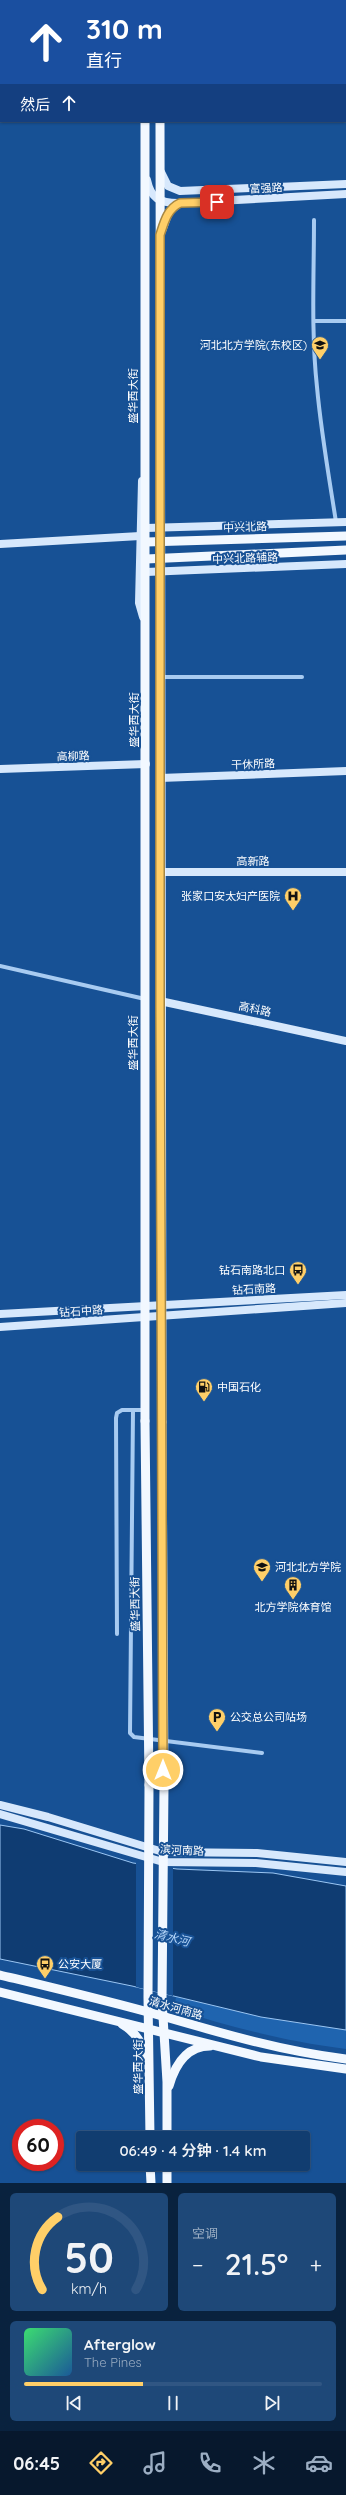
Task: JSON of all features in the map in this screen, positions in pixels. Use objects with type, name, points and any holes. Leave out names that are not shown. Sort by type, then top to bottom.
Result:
[{"type":"main road","name":"盛华西大街","points":[[145,122],[146,528],[143,539],[146,559],[145,1156],[149,1785],[148,1997],[150,2028],[150,2131]]},
{"type":"main road","points":[[160,122],[160,1001],[163,1317],[162,1422],[164,1786],[162,2016],[167,2096],[167,2131]]},
{"type":"main road","points":[[145,168],[150,190],[159,197]]},
{"type":"main road","points":[[160,168],[168,186],[180,191]]},
{"type":"main road","name":"富强路","points":[[159,197],[180,191],[346,184]]},
{"type":"main road","name":"富强路","points":[[159,197],[180,203],[346,194]]},
{"type":"main road","points":[[145,225],[147,211],[159,197]]},
{"type":"main road","points":[[160,235],[169,212],[180,203]]},
{"type":"main road","points":[[146,463],[140,492],[143,539],[140,603],[146,626]]},
{"type":"main road","points":[[146,528],[346,522]]},
{"type":"main road","name":"中兴北路","points":[[143,539],[161,542],[346,536]]},
{"type":"main road","points":[[0,544],[143,539]]},
{"type":"main road","points":[[146,559],[346,550]]},
{"type":"main road","name":"中兴北路辅路","points":[[146,572],[346,564]]},
{"type":"main road","name":"高柳路","points":[[0,769],[146,764]]},
{"type":"main road","name":"干休所路","points":[[160,778],[346,771]]},
{"type":"main road","name":"高新路","points":[[160,872],[346,872]]},
{"type":"main road","name":"高科路","points":[[160,1001],[346,1041]]},
{"type":"main road","points":[[145,1156],[161,1156]]},
{"type":"main road","name":"钻石南路","points":[[162,1305],[346,1295]]},
{"type":"main road","name":"钻石南路","points":[[163,1317],[346,1303]]},
{"type":"main road","name":"钻石中路","points":[[0,1314],[162,1305]]},
{"type":"main road","name":"钻石中路","points":[[0,1327],[163,1317]]},
{"type":"main road","name":"滨河南路","points":[[0,1805],[48,1817],[163,1852],[257,1853],[346,1862]]},
{"type":"main road","name":"滨河南路","points":[[0,1814],[45,1826],[149,1861],[163,1863],[256,1863],[346,1872]]},
{"type":"main road","name":"清水河南路","points":[[0,1975],[162,2016],[242,2040],[295,2052],[346,2059]]},
{"type":"main road","points":[[0,1992],[164,2031],[261,2057],[346,2069]]},
{"type":"main road","points":[[116,2020],[129,2028],[140,2040],[150,2074]]},
{"type":"main road","points":[[167,2096],[172,2076],[184,2056],[200,2047],[221,2047]]},
{"type":"main road","points":[[150,2171],[150,2183]]},
{"type":"main road","points":[[167,2171],[167,2183]]},
{"type":"street","points":[[314,220],[314,321],[316,386],[323,446],[336,522]]},
{"type":"street","points":[[314,321],[346,321]]},
{"type":"street","points":[[160,677],[302,677]]},
{"type":"street","points":[[0,966],[145,999]]},
{"type":"street","points":[[117,1634],[116,1418],[117,1413],[122,1410],[146,1410]]},
{"type":"street","points":[[133,1410],[130,1733],[134,1736],[262,1753]]},
{"type":"shaded area","points":[[176,1997],[261,2017],[346,2030],[346,2049],[280,2038],[196,2016],[174,2009]]},
{"type":"water","name":"清水河","points":[[0,1825],[24,1829],[133,1863],[177,1869],[273,1873],[346,1886],[346,2030],[261,2017],[132,1986],[0,1959]]},
{"type":"pier","points":[[136,1861],[173,1867],[173,1996],[136,1987]]},
{"type":"place","name":"河北北方学院(东校区)","points":[[320,360]]},
{"type":"place","name":"张家口安太妇产医院","points":[[293,911]]},
{"type":"place","name":"钻石南路北口","points":[[298,1285]]},
{"type":"place","name":"中国石化","points":[[204,1402]]},
{"type":"place","name":"河北北方学院","points":[[262,1582]]},
{"type":"place","name":"北方学院体育馆","points":[[293,1600]]},
{"type":"place","name":"公交总公司站场","points":[[217,1732]]},
{"type":"place","name":"公安大厦","points":[[45,1979]]},
{"type":"route","points":[[163,1770],[163,1317],[160,1126],[160,235],[164,222],[174,205],[180,203],[217,202]]}]
